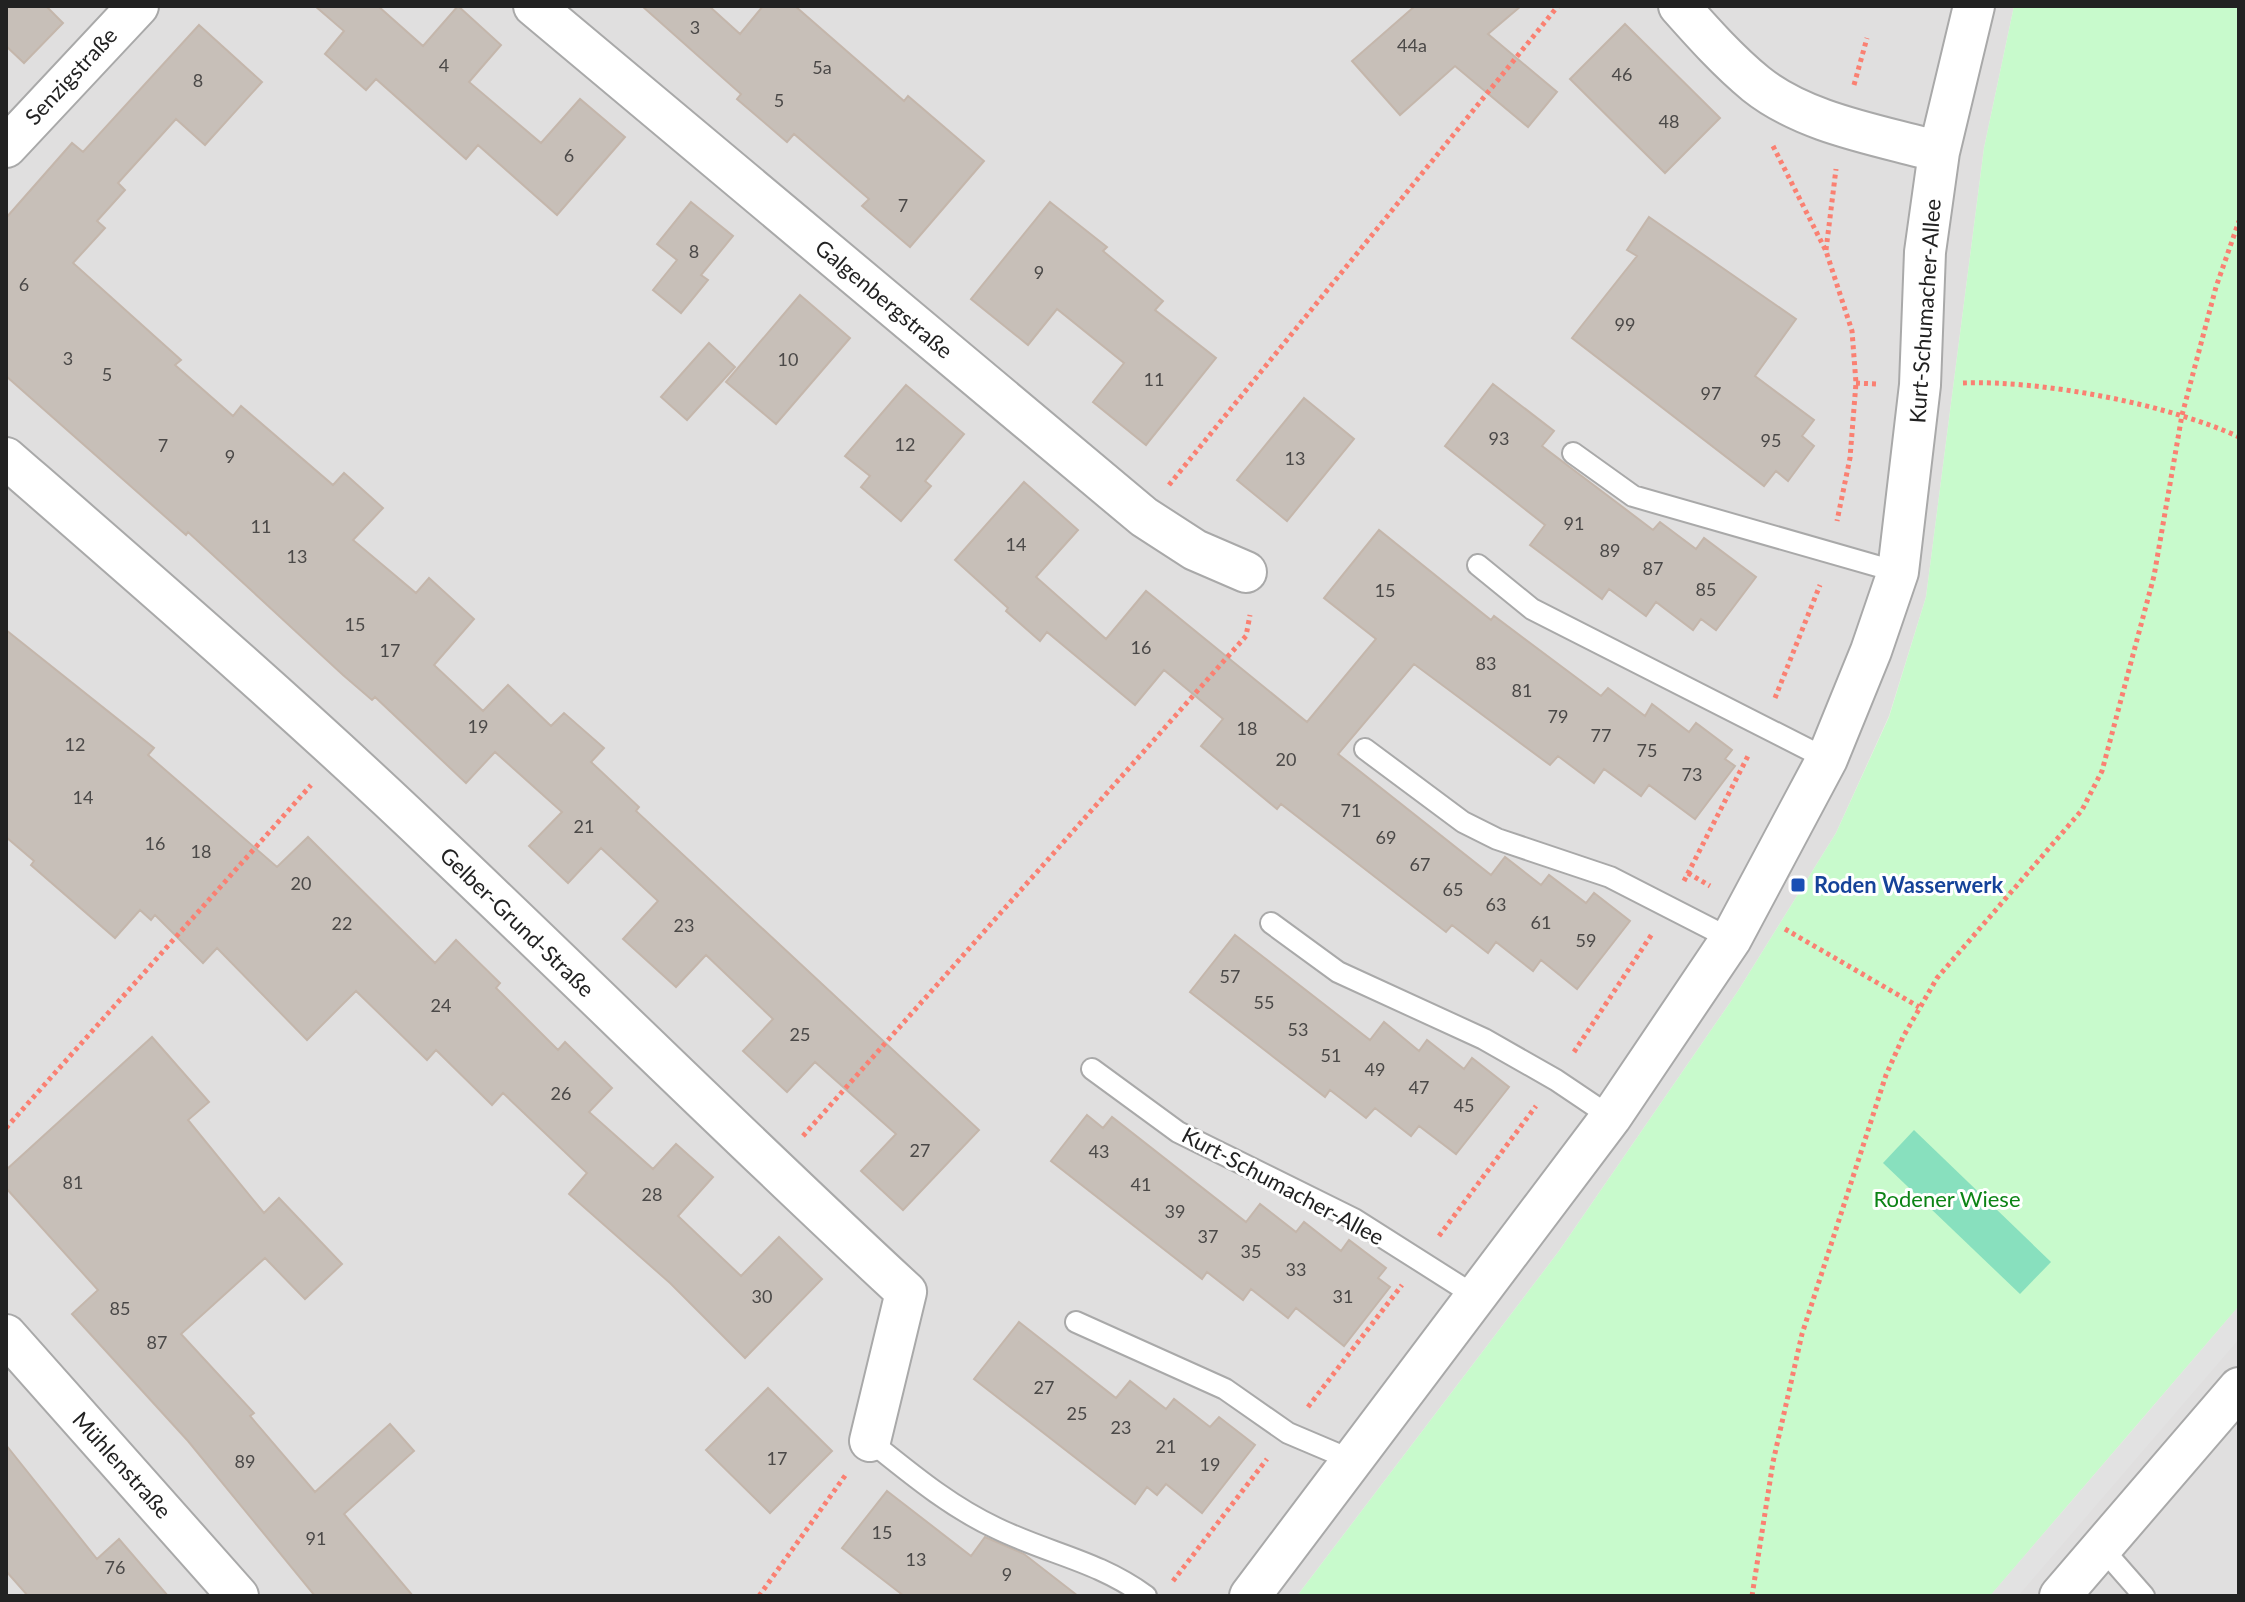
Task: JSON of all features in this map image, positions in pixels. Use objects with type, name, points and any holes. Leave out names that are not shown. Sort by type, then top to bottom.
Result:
[{"type":"street","name":"Senzigstraße","points":[[6,147],[138,6]]},
{"type":"street","name":"Galgenbergstraße","points":[[534,6],[1144,517],[1195,550],[1246,572]]},
{"type":"street","points":[[1679,6],[1757,85],[1784,101],[1842,125],[1939,152]]},
{"type":"street","name":"Kurt-Schumacher-Allee","points":[[1250,1596],[1611,1117],[1731,939],[1827,759],[1871,651],[1898,572],[1920,385],[1925,252],[1939,152],[1974,6]]},
{"type":"street","name":"Gelber-Grund-Straße","points":[[6,458],[441,847],[773,1170],[906,1292],[870,1441]]},
{"type":"street","name":"Mühlenstraße","points":[[6,1335],[238,1596]]},
{"type":"street","points":[[2060,1596],[2239,1388]]},
{"type":"lane","points":[[1573,453],[1633,496],[1898,572]]},
{"type":"lane","points":[[1478,565],[1532,609],[1827,759]]},
{"type":"lane","points":[[1365,749],[1463,822],[1497,839],[1610,877],[1731,939]]},
{"type":"lane","points":[[1271,923],[1338,972],[1484,1039],[1556,1080],[1611,1117]]},
{"type":"lane","name":"Kurt-Schumacher-Allee","points":[[1092,1069],[1178,1132],[1354,1219],[1477,1297]]},
{"type":"lane","points":[[1076,1322],[1225,1389],[1288,1433],[1354,1461]]},
{"type":"lane","points":[[870,1441],[951,1505],[997,1529],[1115,1574],[1146,1596]]},
{"type":"lane","points":[[2101,1547],[2144,1596]]},
{"type":"path","points":[[1144,517],[1558,6]]},
{"type":"path","points":[[1752,1596],[1773,1462],[1802,1334],[1886,1075],[1919,1007],[1937,978],[2082,810],[2102,771],[2154,576],[2182,415],[2216,287],[2239,221]]},
{"type":"path","points":[[1969,382],[2079,392],[2182,415],[2239,437]]},
{"type":"path","points":[[773,1170],[1246,636],[1251,610],[1246,572]]},
{"type":"path","points":[[6,1128],[340,755]]},
{"type":"path","points":[[1688,873],[1718,891]]},
{"type":"path","points":[[1777,924],[1919,1007]]},
{"type":"path","points":[[759,1596],[870,1441]]},
{"type":"shaded area","points":[[6,6],[2014,6],[1984,148],[1926,597],[1889,716],[1836,833],[1738,991],[1559,1251],[1297,1596],[6,1596]]},
{"type":"shaded area","points":[[2239,1306],[2239,1596],[1990,1596],[2142,1420]]},
{"type":"shaded area","points":[[2239,1306],[2239,1339],[2018,1596],[1990,1596]]},
{"type":"green space","name":"Rodener Wiese","points":[[2014,6],[2239,6],[2239,1306],[1990,1596],[1297,1596],[1559,1251],[1738,991],[1836,833],[1889,717],[1926,597],[1984,148]]},
{"type":"green space","points":[[1914,1130],[2051,1262],[2020,1294],[1883,1163]]},
{"type":"building","points":[[6,6],[46,6],[63,23],[24,63],[6,46]]},
{"type":"building","points":[[315,6],[378,6],[423,46],[458,6],[501,45],[469,82],[541,143],[580,99],[625,137],[557,215],[478,145],[466,159],[376,79],[366,90],[325,54],[344,31]]},
{"type":"building","points":[[642,6],[709,6],[740,34],[763,6],[795,6],[904,101],[908,96],[984,161],[910,247],[862,206],[869,199],[794,134],[787,142],[737,99],[741,94]]},
{"type":"building","points":[[1415,6],[1521,6],[1488,34],[1557,92],[1528,127],[1455,66],[1400,115],[1352,61]]},
{"type":"building","points":[[1625,24],[1720,118],[1665,173],[1570,79]]},
{"type":"building","points":[[199,25],[262,82],[205,145],[176,119],[118,183],[125,190],[97,221],[105,228],[73,263],[181,360],[175,365],[233,416],[241,406],[333,485],[344,473],[383,508],[353,540],[416,593],[429,578],[474,619],[434,665],[483,711],[508,685],[551,726],[564,713],[604,748],[591,762],[639,807],[636,811],[979,1130],[903,1210],[861,1171],[896,1134],[815,1062],[787,1092],[743,1051],[773,1019],[706,955],[676,987],[623,939],[658,901],[601,848],[568,883],[529,846],[562,812],[495,752],[466,783],[375,697],[372,700],[343,675],[188,532],[186,535],[6,376],[6,218],[72,143],[83,152]]},
{"type":"building","points":[[691,202],[733,236],[701,275],[708,280],[681,313],[653,290],[677,260],[657,244]]},
{"type":"building","points":[[1050,202],[1107,247],[1103,251],[1163,301],[1155,310],[1216,358],[1146,445],[1093,402],[1124,363],[1057,309],[1028,345],[971,299]]},
{"type":"building","points":[[1649,217],[1796,319],[1755,376],[1814,420],[1802,436],[1814,446],[1788,481],[1776,471],[1764,486],[1572,338],[1637,256],[1627,250]]},
{"type":"building","points":[[800,295],[850,338],[776,424],[726,382]]},
{"type":"building","points":[[709,343],[735,367],[687,420],[661,397]]},
{"type":"building","points":[[1493,384],[1554,431],[1542,446],[1653,530],[1660,522],[1696,549],[1704,538],[1756,577],[1716,630],[1701,619],[1693,630],[1656,602],[1646,616],[1609,589],[1602,599],[1530,545],[1545,525],[1445,446]]},
{"type":"building","points":[[906,385],[964,434],[925,481],[931,486],[901,521],[861,487],[870,476],[845,456]]},
{"type":"building","points":[[1304,398],[1354,439],[1287,521],[1237,480]]},
{"type":"building","points":[[1024,482],[1078,530],[1036,577],[1106,639],[1146,591],[1307,722],[1376,639],[1324,598],[1379,530],[1491,620],[1494,616],[1601,696],[1608,688],[1645,716],[1652,704],[1689,732],[1696,723],[1732,750],[1725,759],[1735,766],[1695,819],[1649,785],[1641,796],[1604,769],[1594,783],[1558,756],[1550,765],[1414,664],[1338,754],[1491,875],[1505,857],[1541,885],[1549,875],[1586,903],[1594,893],[1630,921],[1577,989],[1541,960],[1533,971],[1496,942],[1488,953],[1452,925],[1446,932],[1281,804],[1277,809],[1201,746],[1223,719],[1164,670],[1135,705],[1047,632],[1040,641],[1006,611],[1008,608],[955,560]]},
{"type":"building","points":[[6,630],[154,748],[148,755],[277,867],[308,837],[435,963],[456,940],[500,983],[496,988],[558,1050],[565,1042],[612,1088],[589,1112],[653,1169],[676,1144],[713,1177],[678,1216],[741,1276],[779,1237],[822,1279],[745,1358],[670,1283],[569,1194],[587,1173],[503,1093],[492,1105],[436,1050],[427,1060],[356,991],[307,1040],[217,948],[203,963],[155,915],[151,920],[140,910],[115,938],[31,865],[34,861],[6,837]]},
{"type":"building","points":[[1235,935],[1370,1040],[1384,1022],[1419,1051],[1427,1040],[1464,1069],[1472,1058],[1509,1087],[1456,1154],[1419,1126],[1411,1136],[1375,1108],[1366,1118],[1330,1090],[1325,1097],[1190,992]]},
{"type":"building","points":[[152,1037],[209,1102],[188,1120],[264,1213],[279,1198],[342,1264],[305,1299],[265,1258],[181,1334],[254,1413],[250,1416],[315,1492],[390,1424],[414,1451],[344,1514],[413,1596],[315,1596],[188,1441],[72,1314],[98,1290],[6,1188],[6,1170]]},
{"type":"building","points":[[1087,1115],[1103,1128],[1112,1117],[1246,1222],[1260,1204],[1296,1232],[1304,1222],[1341,1251],[1349,1240],[1386,1268],[1378,1278],[1390,1287],[1344,1346],[1296,1308],[1288,1318],[1251,1289],[1243,1300],[1207,1272],[1202,1279],[1051,1161]]},
{"type":"building","points":[[1019,1322],[1116,1398],[1130,1381],[1166,1409],[1174,1399],[1210,1427],[1219,1417],[1255,1445],[1202,1513],[1166,1484],[1157,1495],[1147,1487],[1135,1504],[974,1379]]},
{"type":"building","points":[[768,1388],[832,1451],[770,1513],[706,1450]]},
{"type":"building","points":[[6,1445],[97,1559],[119,1539],[168,1596],[28,1596],[6,1571]]},
{"type":"building","points":[[887,1491],[971,1556],[985,1537],[1024,1554],[1078,1596],[904,1596],[842,1548]]},
{"type":"place","name":"Roden Wasserwerk","points":[[1798,885]]}]
